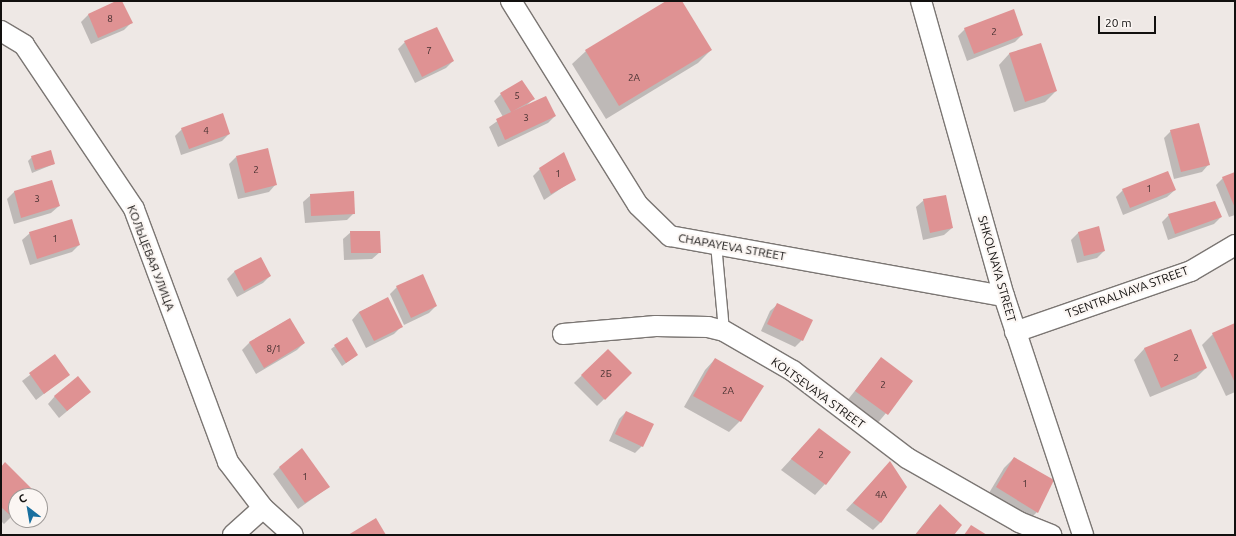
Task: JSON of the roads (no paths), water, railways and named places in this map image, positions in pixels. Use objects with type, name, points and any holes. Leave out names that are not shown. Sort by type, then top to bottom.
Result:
[{"type":"street","name":"CHAPAYEVA STREET","points":[[511,1],[638,205],[670,236],[1004,296]]},
{"type":"street","name":"SHKOLNAYA STREET","points":[[921,1],[1004,296],[1083,535]]},
{"type":"street","name":"КОЛЬЦЕВАЯ УЛИЦА","points":[[1,31],[24,45],[134,209],[228,462],[263,508]]},
{"type":"street","name":"TSENTRALNAYA STREET","points":[[1016,332],[1191,270],[1235,244]]},
{"type":"street","name":"KOLTSEVAYA STREET","points":[[563,334],[656,326],[708,327],[724,330],[793,372],[907,458],[1019,522],[1051,535]]},
{"type":"street","points":[[233,535],[263,508],[293,535]]},
{"type":"lane","points":[[716,244],[724,330]]}]
